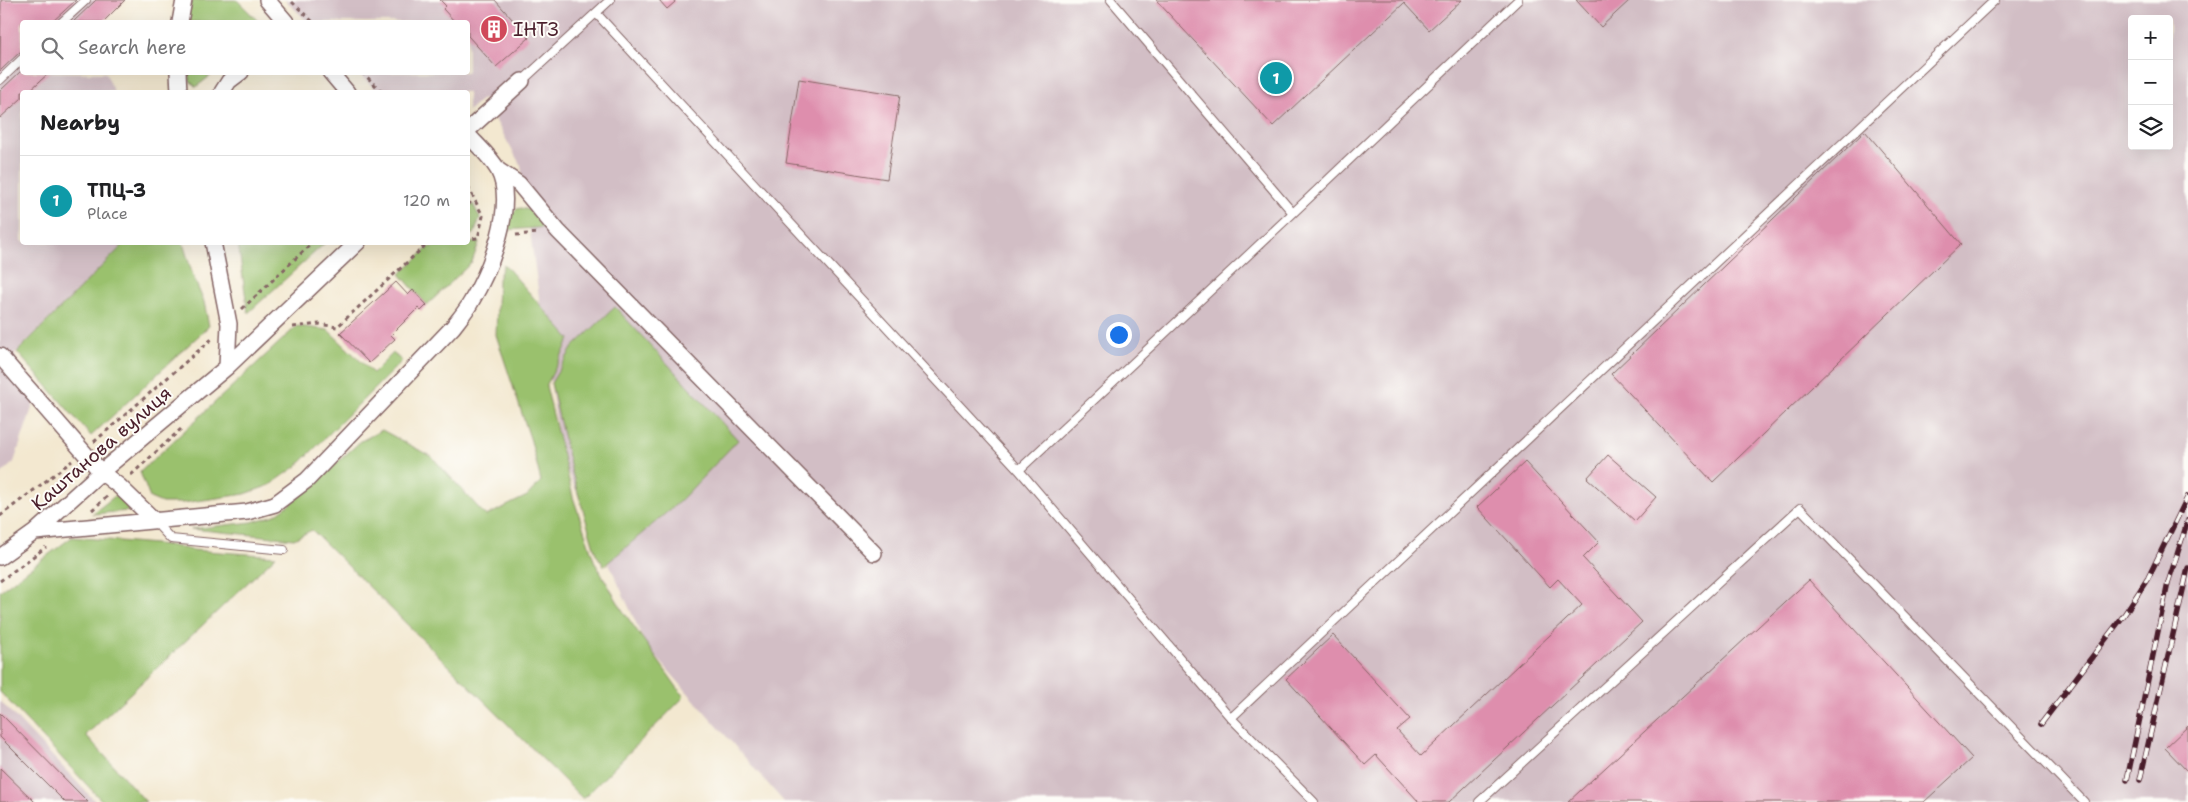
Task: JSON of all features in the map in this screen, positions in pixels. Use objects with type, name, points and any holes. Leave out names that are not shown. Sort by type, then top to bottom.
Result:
[{"type":"street","points":[[180,20],[184,0]]},
{"type":"street","points":[[267,0],[284,20]]},
{"type":"street","points":[[178,75],[179,90]]},
{"type":"street","points":[[223,90],[229,81],[237,75]]},
{"type":"street","points":[[333,75],[345,90]]},
{"type":"street","points":[[470,128],[522,81]]},
{"type":"street","points":[[470,137],[498,170],[519,184],[558,231],[874,554]]},
{"type":"street","points":[[35,532],[248,512],[275,504],[308,480],[453,327],[471,302],[489,264],[499,236],[504,213],[504,186],[498,170]]},
{"type":"street","points":[[214,245],[229,324],[227,367]]},
{"type":"street","name":"Каштанова вулиця","points":[[0,557],[35,532],[102,472],[227,367],[355,245]]},
{"type":"street","points":[[0,356],[83,452],[154,520]]},
{"type":"lane","points":[[64,20],[86,0]]},
{"type":"lane","points":[[522,81],[610,0]]},
{"type":"lane","points":[[1112,0],[1293,213]]},
{"type":"lane","points":[[1019,470],[1518,0]]},
{"type":"lane","points":[[1231,718],[1995,0]]},
{"type":"lane","points":[[596,13],[1019,470],[1231,718],[1314,802]]},
{"type":"lane","points":[[0,80],[20,61]]},
{"type":"lane","points":[[1479,802],[1800,508],[2084,802]]},
{"type":"lane","points":[[154,520],[171,539],[284,550]]},
{"type":"path","points":[[290,0],[311,20]]},
{"type":"path","points":[[365,75],[380,90]]},
{"type":"path","points":[[470,191],[483,216],[478,238],[470,239]]},
{"type":"path","points":[[470,202],[474,199]]},
{"type":"path","points":[[0,516],[83,452],[229,324],[250,299],[310,245]]},
{"type":"path","points":[[291,327],[320,324],[337,327],[427,245]]},
{"type":"path","points":[[71,528],[183,427]]},
{"type":"path","points":[[0,581],[47,546]]},
{"type":"shaded area","points":[[0,0],[125,0],[105,20],[20,20],[20,75],[107,75],[113,90],[20,90],[20,245],[124,245],[14,354],[34,402],[14,462],[0,475]]},
{"type":"shaded area","points":[[285,0],[2188,0],[2188,802],[784,802],[646,645],[561,457],[521,166],[483,98],[470,109],[470,90],[376,90],[360,75],[470,75],[470,20],[306,20]]},
{"type":"shaded area","points":[[0,701],[96,802],[0,802]]},
{"type":"green space","points":[[193,0],[237,0],[257,20],[188,20],[189,10]]},
{"type":"green space","points":[[189,75],[211,75],[196,87],[189,80]]},
{"type":"green space","points":[[473,204],[480,218],[474,234],[470,235],[470,207]]},
{"type":"green space","points":[[521,208],[529,210],[547,227],[507,230],[513,213]]},
{"type":"green space","points":[[479,242],[472,262],[427,305],[400,274],[429,247],[470,245],[470,243]]},
{"type":"green space","points":[[123,245],[184,245],[193,276],[204,302],[209,326],[91,436],[17,352]]},
{"type":"green space","points":[[238,245],[323,245],[248,313]]},
{"type":"green space","points":[[504,264],[570,339],[546,386],[573,497],[595,563],[623,611],[684,697],[583,799],[312,530],[294,539],[191,529],[252,522],[275,515],[293,502],[361,441],[382,430],[432,457],[486,516],[527,496],[541,481],[531,441],[496,335],[498,279]]},
{"type":"green space","points":[[615,307],[738,440],[680,501],[604,566],[596,554],[571,469],[551,383],[573,347]]},
{"type":"green space","points":[[297,326],[328,330],[373,373],[393,353],[402,361],[297,466],[270,485],[245,494],[183,503],[162,503],[150,498],[140,472]]},
{"type":"green space","points":[[115,496],[124,501],[129,511],[92,514]]},
{"type":"green space","points":[[72,537],[168,545],[192,550],[276,556],[86,735],[146,802],[103,802],[0,692],[0,591]]},
{"type":"building","points":[[1,0],[76,0],[54,20],[20,20],[20,52],[0,71]]},
{"type":"building","points":[[96,0],[125,0],[105,20],[75,20]]},
{"type":"building","name":"ІНТЗ","points":[[440,0],[495,0],[529,38],[496,67],[470,38],[470,20],[453,20],[443,9],[446,6]]},
{"type":"building","points":[[659,0],[674,0],[675,2],[667,9]]},
{"type":"building","points":[[1156,0],[1462,0],[1429,30],[1404,3],[1273,126]]},
{"type":"building","points":[[1576,0],[1630,0],[1601,27]]},
{"type":"building","points":[[20,72],[20,75],[47,75],[30,90],[20,90],[20,100],[0,118],[0,91]]},
{"type":"building","points":[[799,79],[900,95],[887,179],[786,163]]},
{"type":"building","points":[[1865,131],[1961,244],[1713,482],[1611,374]]},
{"type":"building","points":[[396,282],[408,295],[413,290],[427,305],[421,311],[418,308],[391,335],[395,339],[369,363],[340,333]]},
{"type":"building","points":[[1608,455],[1656,497],[1635,521],[1587,478]]},
{"type":"building","points":[[1525,462],[1599,542],[1583,558],[1642,622],[1449,802],[1419,802],[1376,755],[1365,765],[1286,679],[1333,635],[1410,719],[1397,730],[1421,756],[1582,605],[1558,579],[1550,587],[1477,507]]},
{"type":"building","points":[[1809,580],[1972,758],[1924,802],[1568,802]]},
{"type":"building","points":[[0,713],[88,802],[65,802],[0,737]]},
{"type":"building","points":[[2188,726],[2188,772],[2165,748]]},
{"type":"building","points":[[0,768],[35,802],[0,802]]},
{"type":"railway","points":[[2041,724],[2124,615],[2148,578],[2188,496]]},
{"type":"railway","points":[[2127,780],[2168,583],[2188,520]]},
{"type":"railway","points":[[2140,780],[2188,568]]},
{"type":"place","name":"ІНТЗ","points":[[494,29]]},
{"type":"place","name":"ТПЦ-3","points":[[1276,78]]}]
